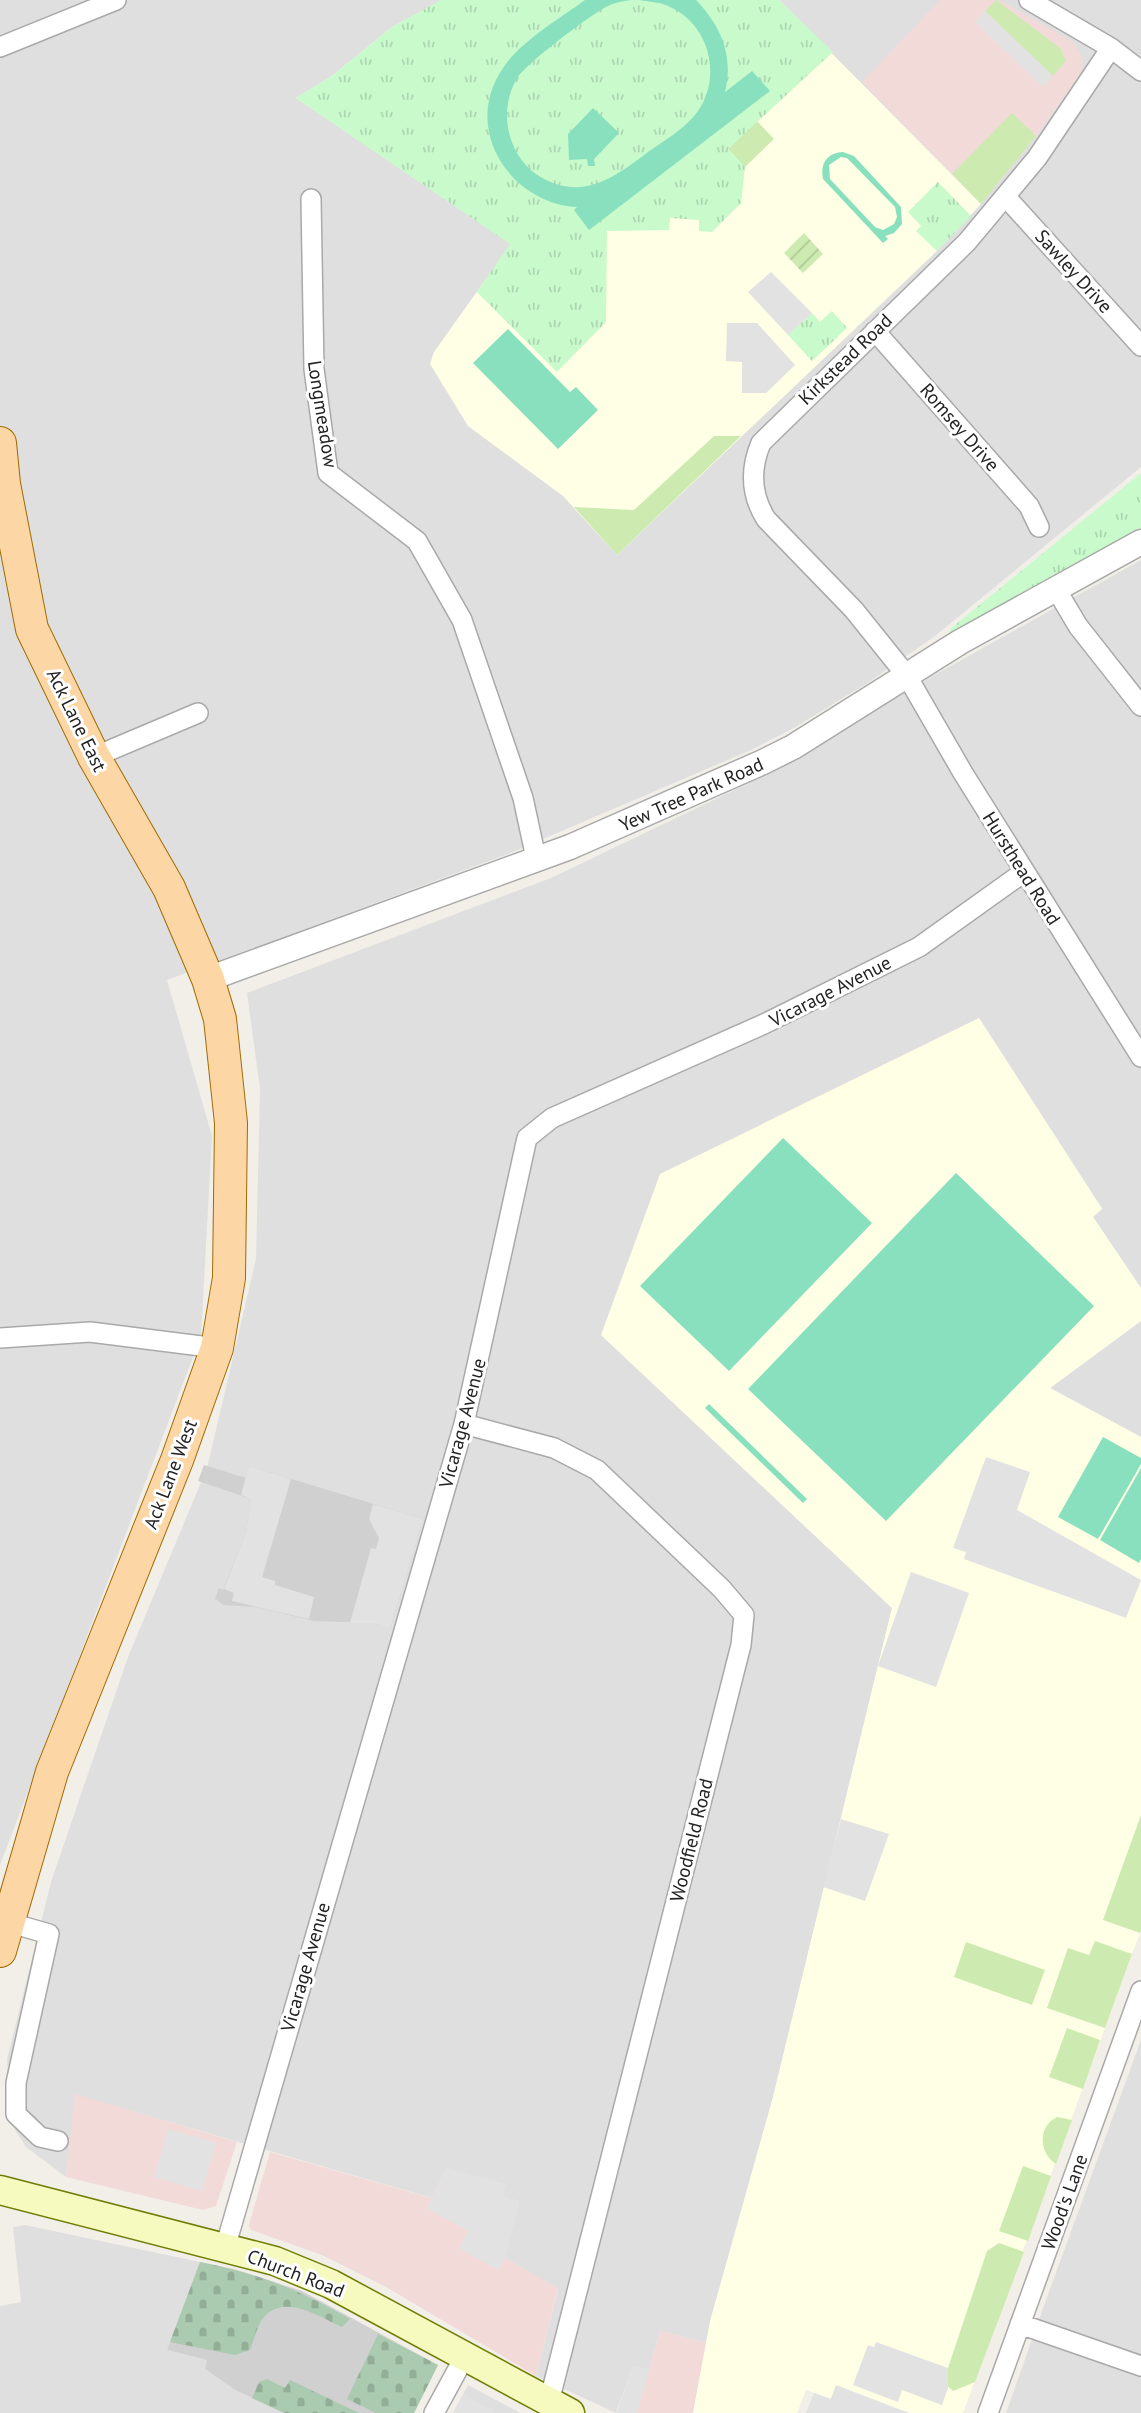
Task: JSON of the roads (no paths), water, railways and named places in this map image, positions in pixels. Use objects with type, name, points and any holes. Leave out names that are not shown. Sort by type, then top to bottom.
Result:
[{"type":"main road","name":"Ack Lane East","points":[[0,443],[6,531],[32,629],[94,757],[169,888],[208,979]]},
{"type":"main road","name":"Ack Lane West","points":[[5,1921],[52,1772],[174,1466],[217,1348],[229,1278],[232,1122],[220,1018],[208,979]]},
{"type":"main road","name":"Church Road","points":[[0,2190],[275,2261],[331,2284],[559,2407]]},
{"type":"street","points":[[0,47],[116,0]]},
{"type":"street","points":[[1029,0],[1111,48],[1141,71]]},
{"type":"street","name":"Kirkstead Road","points":[[907,676],[854,610],[765,519],[756,503],[753,484],[756,455],[761,443],[967,242],[1037,158],[1111,48]]},
{"type":"street","name":"Sawley Drive","points":[[1006,197],[1141,346]]},
{"type":"street","name":"Longmeadow","points":[[311,199],[314,369],[328,472],[417,541],[462,620],[523,798],[536,858]]},
{"type":"street","name":"Romsey Drive","points":[[874,331],[1029,506],[1039,527]]},
{"type":"street","name":"Yew Tree Park Road","points":[[208,979],[570,847],[763,762],[960,642],[1141,542]]},
{"type":"street","points":[[1056,589],[1078,626],[1141,706]]},
{"type":"street","name":"Hursthead Road","points":[[907,676],[1024,872],[1141,1056]]},
{"type":"street","points":[[94,757],[198,713]]},
{"type":"street","name":"Vicarage Avenue","points":[[225,2248],[464,1424],[527,1138],[552,1118],[764,1024],[919,947],[1024,872]]},
{"type":"street","points":[[0,1338],[90,1332],[217,1348]]},
{"type":"street","name":"Woodfield Road","points":[[464,1424],[554,1448],[597,1470],[722,1589],[744,1615],[741,1645],[559,2407]]},
{"type":"street","points":[[5,1921],[57,1936],[16,2083],[16,2115],[40,2137],[58,2141]]},
{"type":"street","name":"Wood's Lane","points":[[988,2413],[1141,1991]]},
{"type":"street","points":[[1020,2324],[1141,2366]]},
{"type":"street","points":[[434,2413],[465,2356]]}]
